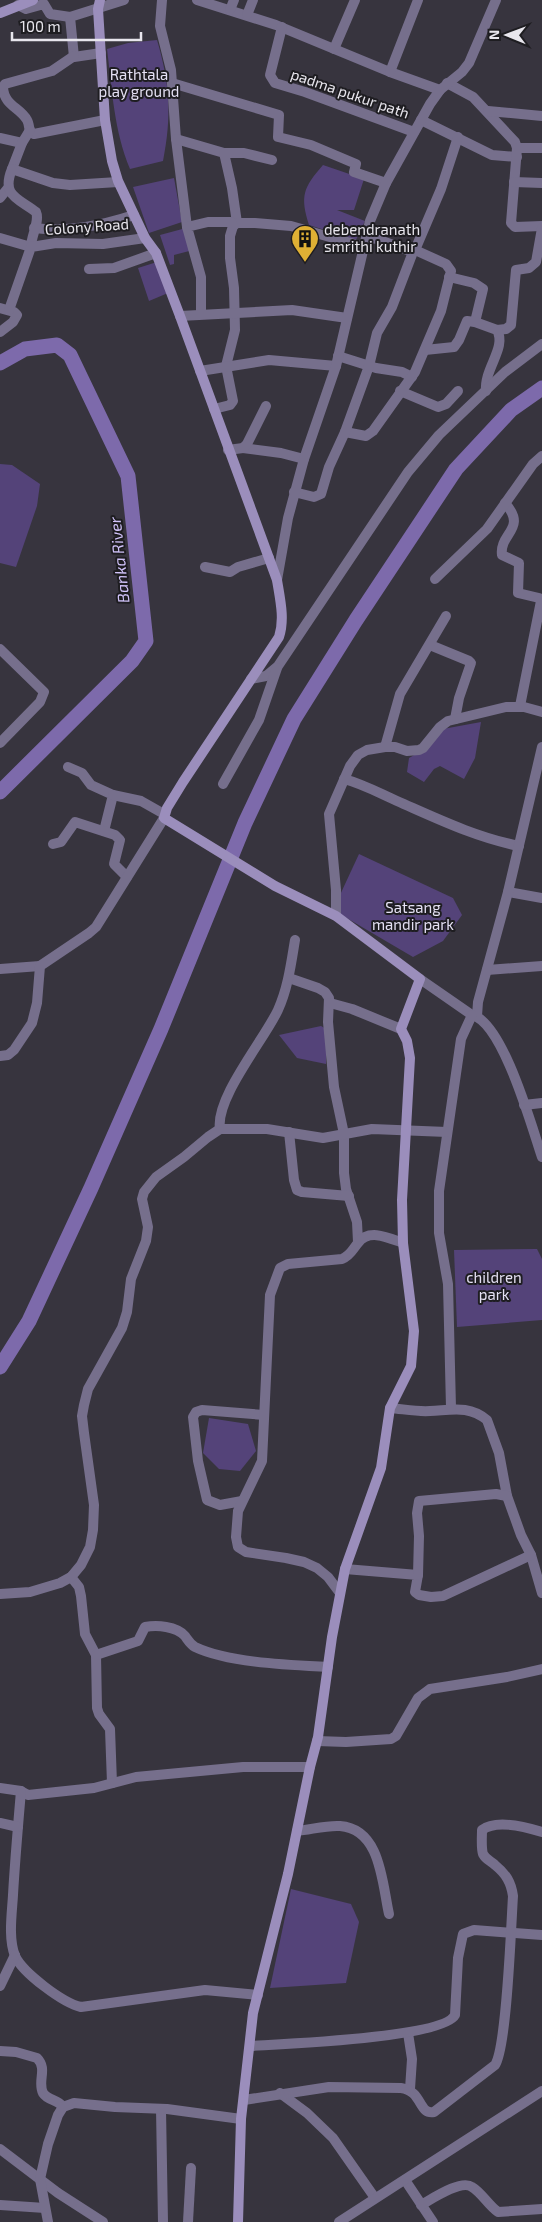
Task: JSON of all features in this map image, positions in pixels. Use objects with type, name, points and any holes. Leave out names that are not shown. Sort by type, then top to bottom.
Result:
[{"type":"main road","points":[[0,13],[33,0]]},
{"type":"main road","points":[[99,4],[105,120],[112,161],[118,182],[145,238],[156,254],[277,580],[280,600],[282,629],[279,638],[183,782],[164,816],[275,886],[336,916],[420,979],[401,1029],[407,1041],[410,1058],[402,1200],[403,1243],[414,1331],[411,1366],[390,1408],[381,1468],[345,1569],[317,1741],[288,1874],[254,2013],[242,2119],[238,2222]]},
{"type":"street","points":[[18,5],[26,9],[44,4],[50,14],[70,17],[99,4],[124,0]]},
{"type":"street","points":[[162,0],[160,26],[171,70],[176,139],[187,227],[201,277],[201,313]]},
{"type":"street","points":[[197,0],[232,5],[246,15],[282,27],[390,72],[473,97],[515,142],[517,152],[512,226],[520,228],[542,227],[536,262],[529,268],[516,270],[511,325],[506,329],[497,330],[475,322],[465,323],[459,340],[454,347],[425,350]]},
{"type":"street","points":[[246,15],[253,0]]},
{"type":"street","points":[[334,49],[356,0]]},
{"type":"street","points":[[390,72],[418,0]]},
{"type":"street","points":[[277,580],[294,492],[337,361],[362,246],[368,236],[370,222],[386,183],[421,120],[444,87],[462,72],[469,63],[492,3]]},
{"type":"street","points":[[70,17],[74,56]]},
{"type":"street","name":"padma pukur path","points":[[282,27],[270,75],[275,83],[414,132]]},
{"type":"street","points":[[101,53],[74,56],[52,71],[1,86],[8,102],[26,118],[32,133],[37,134],[105,120]]},
{"type":"street","points":[[172,83],[279,115],[278,137],[311,145],[356,164],[354,172],[386,183]]},
{"type":"street","points":[[488,111],[542,116]]},
{"type":"street","points":[[421,120],[492,155],[542,148]]},
{"type":"street","points":[[0,198],[8,188],[8,180],[12,169],[22,143],[30,130]]},
{"type":"street","points":[[294,492],[314,497],[321,494],[329,467],[345,432],[369,366],[378,333],[398,294],[414,251],[441,190],[458,137]]},
{"type":"street","points":[[0,138],[22,143]]},
{"type":"street","points":[[176,139],[224,153],[244,153],[272,160]]},
{"type":"street","points":[[214,409],[230,404],[233,401],[226,366],[228,350],[234,333],[234,288],[230,258],[230,236],[235,225],[232,188],[224,153]]},
{"type":"street","points":[[12,169],[53,183],[118,182]]},
{"type":"street","points":[[514,182],[542,184]]},
{"type":"street","name":"Colony Road","points":[[0,332],[17,318],[17,315],[5,309],[31,247],[38,217],[36,212],[11,194],[8,188]]},
{"type":"street","points":[[34,228],[70,230],[95,226],[134,215]]},
{"type":"street","points":[[187,227],[225,221],[235,225],[274,223],[362,246]]},
{"type":"street","points":[[345,432],[360,436],[371,434],[400,391],[412,377],[441,311],[451,269],[448,265],[414,251],[368,236]]},
{"type":"street","name":"Colony Road","points":[[0,238],[31,247],[56,243],[103,244],[145,238]]},
{"type":"street","points":[[89,269],[114,268],[156,254]]},
{"type":"street","points":[[449,277],[480,286],[483,289],[475,322]]},
{"type":"street","points":[[180,316],[201,313],[292,310],[347,318]]},
{"type":"street","points":[[486,390],[486,376],[498,351],[499,337],[497,330]]},
{"type":"street","points":[[223,784],[259,720],[278,666],[408,472],[439,435],[486,390],[522,358],[542,344]]},
{"type":"street","points":[[200,371],[269,360],[337,361],[397,370],[412,377]]},
{"type":"street","points":[[400,391],[438,407],[446,404],[458,391]]},
{"type":"street","points":[[243,448],[248,444],[266,406]]},
{"type":"street","points":[[228,450],[243,448],[281,453],[304,459]]},
{"type":"street","points":[[435,579],[487,528],[533,464],[542,456]]},
{"type":"street","points":[[505,503],[513,512],[515,519],[510,534],[502,548],[502,555],[519,563],[518,593],[539,598],[540,601],[520,706]]},
{"type":"street","points":[[205,567],[230,572],[238,567],[269,558]]},
{"type":"street","points":[[384,747],[400,694],[446,616]]},
{"type":"street","points":[[430,645],[464,658],[471,663],[455,719]]},
{"type":"street","points":[[0,649],[44,692],[40,702],[0,743]]},
{"type":"street","points":[[252,679],[266,676],[278,666]]},
{"type":"street","points":[[336,916],[336,890],[329,814],[344,779],[358,755],[367,750],[384,747],[395,747],[407,751],[419,750],[440,727],[455,719],[506,707],[520,706],[542,712]]},
{"type":"street","points":[[451,1408],[448,1284],[439,1233],[439,1191],[447,1132],[461,1039],[475,1016],[508,892],[542,747]]},
{"type":"street","points":[[0,969],[40,966],[89,933],[96,926],[164,816],[141,801],[113,795],[91,785],[82,773],[68,768]]},
{"type":"street","points":[[344,779],[360,784],[487,840],[519,846]]},
{"type":"street","points":[[104,831],[113,795]]},
{"type":"street","points":[[53,844],[61,842],[75,822],[115,835],[120,840],[114,864],[127,877]]},
{"type":"street","points":[[508,892],[542,898]]},
{"type":"street","points":[[220,1129],[220,1112],[253,1050],[278,1011],[289,978],[295,940]]},
{"type":"street","points":[[0,1056],[8,1055],[27,1032],[34,1016],[37,977],[40,966]]},
{"type":"street","points":[[487,970],[542,966]]},
{"type":"street","points":[[289,978],[325,992],[330,1002],[328,1022],[334,1087],[344,1134],[344,1173],[357,1222],[358,1242]]},
{"type":"street","points":[[420,979],[475,1016],[492,1031],[514,1074],[542,1157]]},
{"type":"street","points":[[330,1002],[401,1029]]},
{"type":"street","points":[[524,1105],[542,1103]]},
{"type":"street","points":[[0,1594],[30,1592],[60,1584],[72,1577],[87,1553],[93,1530],[94,1505],[83,1424],[84,1405],[88,1389],[122,1328],[128,1312],[131,1279],[146,1241],[148,1227],[143,1207],[144,1192],[156,1176],[220,1129],[267,1129],[323,1138],[372,1129],[447,1132]]},
{"type":"street","points":[[289,1132],[294,1180],[297,1190],[349,1196]]},
{"type":"street","points":[[340,1593],[328,1577],[317,1568],[304,1562],[246,1552],[238,1547],[236,1526],[238,1511],[262,1461],[270,1295],[280,1268],[288,1264],[342,1259],[348,1256],[365,1236],[386,1237],[403,1243]]},
{"type":"street","points":[[390,1408],[429,1412],[451,1408],[471,1410],[487,1420],[499,1453],[507,1496],[531,1555],[542,1594]]},
{"type":"street","points":[[242,1501],[220,1505],[207,1500],[198,1461],[193,1418],[196,1412],[202,1410],[264,1415]]},
{"type":"street","points":[[507,1496],[496,1494],[419,1501],[417,1512],[419,1536],[418,1575],[415,1592],[419,1595],[431,1597],[443,1596],[531,1555]]},
{"type":"street","points":[[345,1569],[418,1575]]},
{"type":"street","points":[[72,1577],[79,1587],[85,1634],[96,1655],[97,1708],[98,1714],[110,1729],[112,1783]]},
{"type":"street","points":[[96,1655],[136,1642],[141,1639],[145,1627],[163,1627],[180,1632],[193,1646],[222,1654],[255,1661],[328,1667]]},
{"type":"street","points":[[317,1741],[346,1742],[391,1739],[396,1736],[418,1698],[430,1689],[507,1678],[542,1669]]},
{"type":"street","points":[[0,1788],[21,1791],[28,1795],[94,1788],[136,1776],[243,1766],[310,1767]]},
{"type":"street","points":[[21,1791],[12,1907],[12,1942],[15,1955],[24,1968],[70,2005],[80,2007],[205,1990],[258,1995]]},
{"type":"street","points":[[0,1823],[18,1827]]},
{"type":"street","points":[[244,2100],[306,2089],[344,2086],[410,2089],[415,2093],[425,2110],[430,2113],[434,2112],[498,2060],[505,2001],[512,1886],[508,1878],[483,1853],[482,1830],[486,1827],[511,1825],[523,1826],[542,1832]]},
{"type":"street","points":[[297,1832],[340,1826],[356,1831],[366,1838],[375,1850],[389,1914]]},
{"type":"street","points":[[250,2046],[337,2041],[408,2033],[453,2019],[455,2015],[458,1958],[463,1934],[474,1930],[542,1935]]},
{"type":"street","points":[[0,1986],[15,1955]]},
{"type":"street","points":[[408,2033],[412,2059],[410,2089]]},
{"type":"street","points":[[0,2051],[16,2052],[37,2058],[43,2066],[42,2092],[45,2096],[56,2100],[63,2107]]},
{"type":"street","points":[[338,2222],[542,2091]]},
{"type":"street","points":[[280,2093],[307,2113],[333,2138],[375,2198]]},
{"type":"street","points":[[48,2222],[40,2179],[48,2144],[58,2115],[63,2107],[74,2103],[161,2109],[242,2119]]},
{"type":"street","points":[[161,2109],[163,2222]]},
{"type":"street","points":[[0,2149],[103,2222]]},
{"type":"street","points":[[188,2222],[191,2168]]},
{"type":"street","points":[[405,2180],[433,2222]]},
{"type":"street","points":[[422,2205],[458,2186],[466,2185],[472,2186],[488,2205],[498,2212],[542,2209]]},
{"type":"street","points":[[0,2205],[45,2208]]},
{"type":"green space","name":"Rathtala play ground","points":[[157,40],[165,71],[168,100],[168,129],[163,161],[130,169],[117,125],[107,49],[128,43]]},
{"type":"green space","points":[[323,165],[364,179],[354,210],[337,210],[365,221],[356,240],[309,225],[304,199],[305,193],[307,186]]},
{"type":"green space","points":[[174,178],[182,222],[149,233],[133,187]]},
{"type":"green space","points":[[186,228],[193,250],[174,255],[174,264],[170,265],[160,235]]},
{"type":"green space","points":[[157,262],[168,293],[149,301],[138,268]]},
{"type":"green space","points":[[0,464],[12,465],[40,484],[37,506],[16,567],[0,563]]},
{"type":"green space","points":[[481,722],[475,758],[464,779],[440,766],[434,769],[424,782],[407,772],[409,758],[423,750],[443,729]]},
{"type":"green space","name":"Satsang mandir park","points":[[359,854],[453,898],[462,915],[443,941],[413,957],[333,910]]},
{"type":"green space","points":[[321,1026],[326,1029],[326,1064],[297,1058],[279,1035]]},
{"type":"green space","name":"children park","points":[[537,1249],[542,1259],[542,1320],[457,1327],[454,1250]]},
{"type":"green space","points":[[209,1418],[248,1424],[256,1451],[240,1471],[219,1469],[203,1453]]},
{"type":"green space","points":[[291,1889],[351,1904],[359,1922],[346,1983],[270,1988]]},
{"type":"waterway","name":"Banka River","points":[[0,363],[25,349],[57,345],[70,355],[128,476],[146,641],[132,661],[0,792]]},
{"type":"waterway","points":[[0,1367],[29,1321],[91,1188],[161,1029],[245,823],[294,719],[356,620],[456,469],[511,410],[542,388]]},
{"type":"place","name":"debendranath smrithi kuthir","points":[[305,263]]}]
